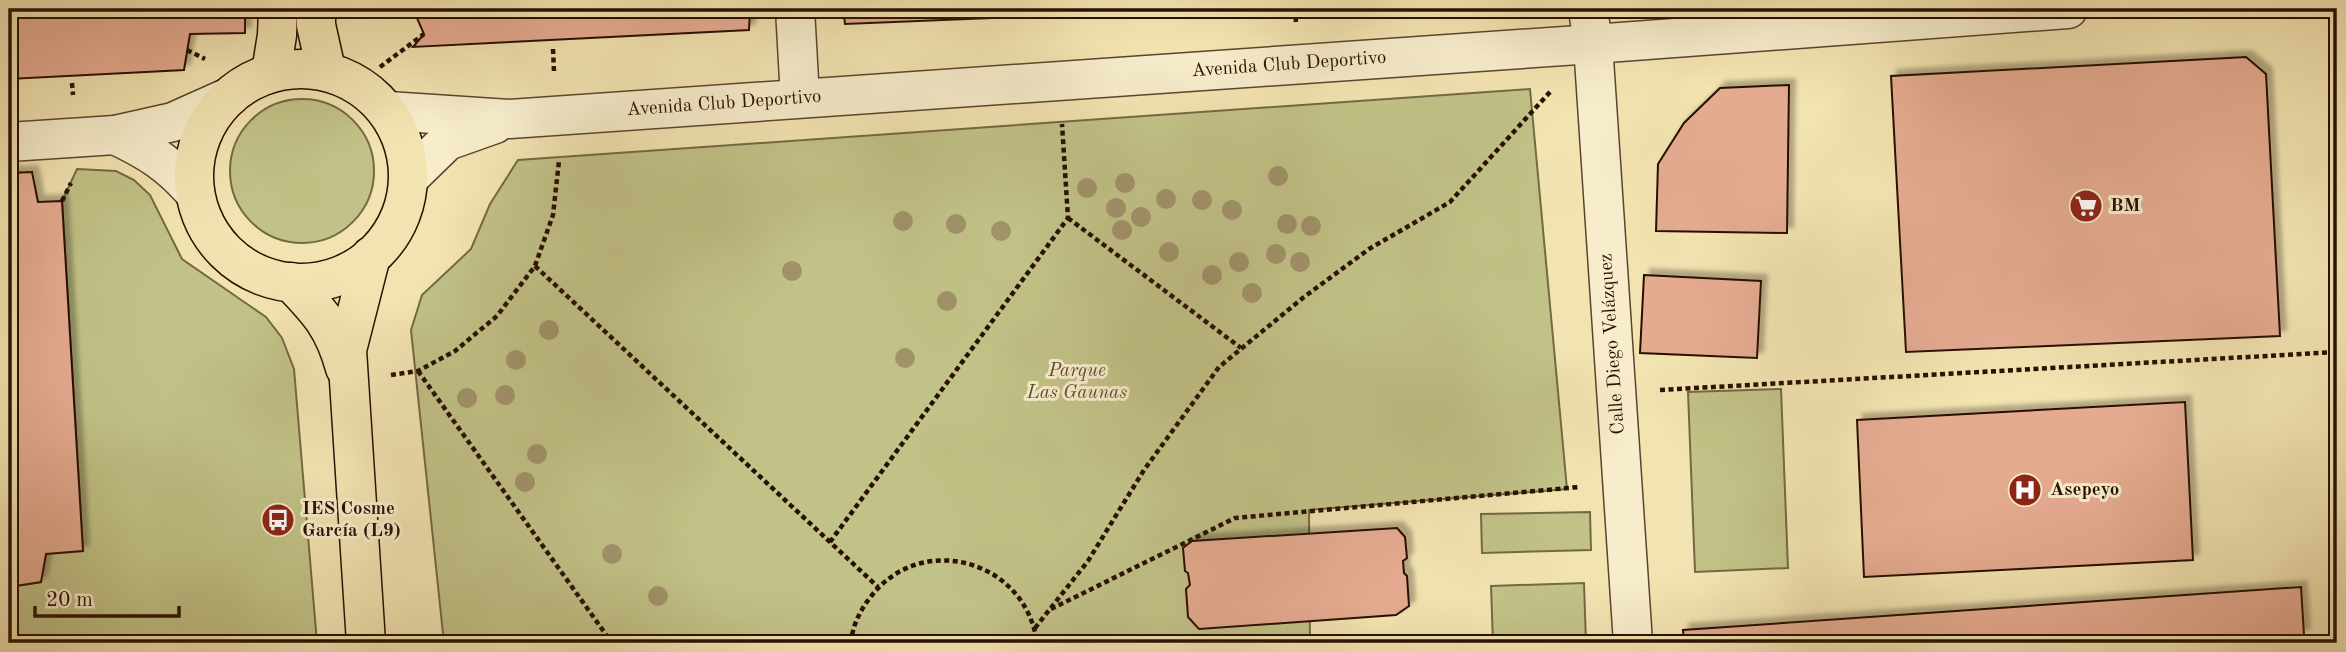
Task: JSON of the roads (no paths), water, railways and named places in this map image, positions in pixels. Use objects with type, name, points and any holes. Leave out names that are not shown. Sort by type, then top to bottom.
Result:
[{"type":"main road","points":[[271,73],[278,9]]},
{"type":"main road","points":[[316,9],[316,25],[341,77]]},
{"type":"main road","points":[[294,68],[341,77],[388,111],[404,143],[409,177],[403,212],[385,243],[371,256],[359,266],[326,281],[291,282],[257,274],[227,254],[206,226],[195,193],[195,157],[207,123],[229,97],[259,76],[294,68]]},
{"type":"main road","points":[[366,643],[347,350],[371,256]]},
{"type":"main road","points":[[291,282],[323,316],[341,351],[349,382]]},
{"type":"street","points":[[795,9],[800,99]]},
{"type":"street","name":"Avenida Club Deportivo","points":[[388,111],[510,119],[1059,81],[1590,27],[2068,9]]},
{"type":"street","name":"Calle Diego Velázquez","points":[[1590,27],[1633,643]]},
{"type":"street","points":[[9,142],[115,135],[173,122],[229,97]]},
{"type":"street","name":"Avenida Club Deportivo","points":[[409,177],[447,141],[510,119]]},
{"type":"street","points":[[115,135],[148,150],[177,172],[195,193]]},
{"type":"place","name":"BM","points":[[2086,206]]},
{"type":"place","name":"Asepeyo","points":[[2025,490]]},
{"type":"place","name":"IES Cosme García (L9)","points":[[278,520]]},
{"type":"park label","name":"Parque Las Gaunas","points":[[1077,382]]}]
